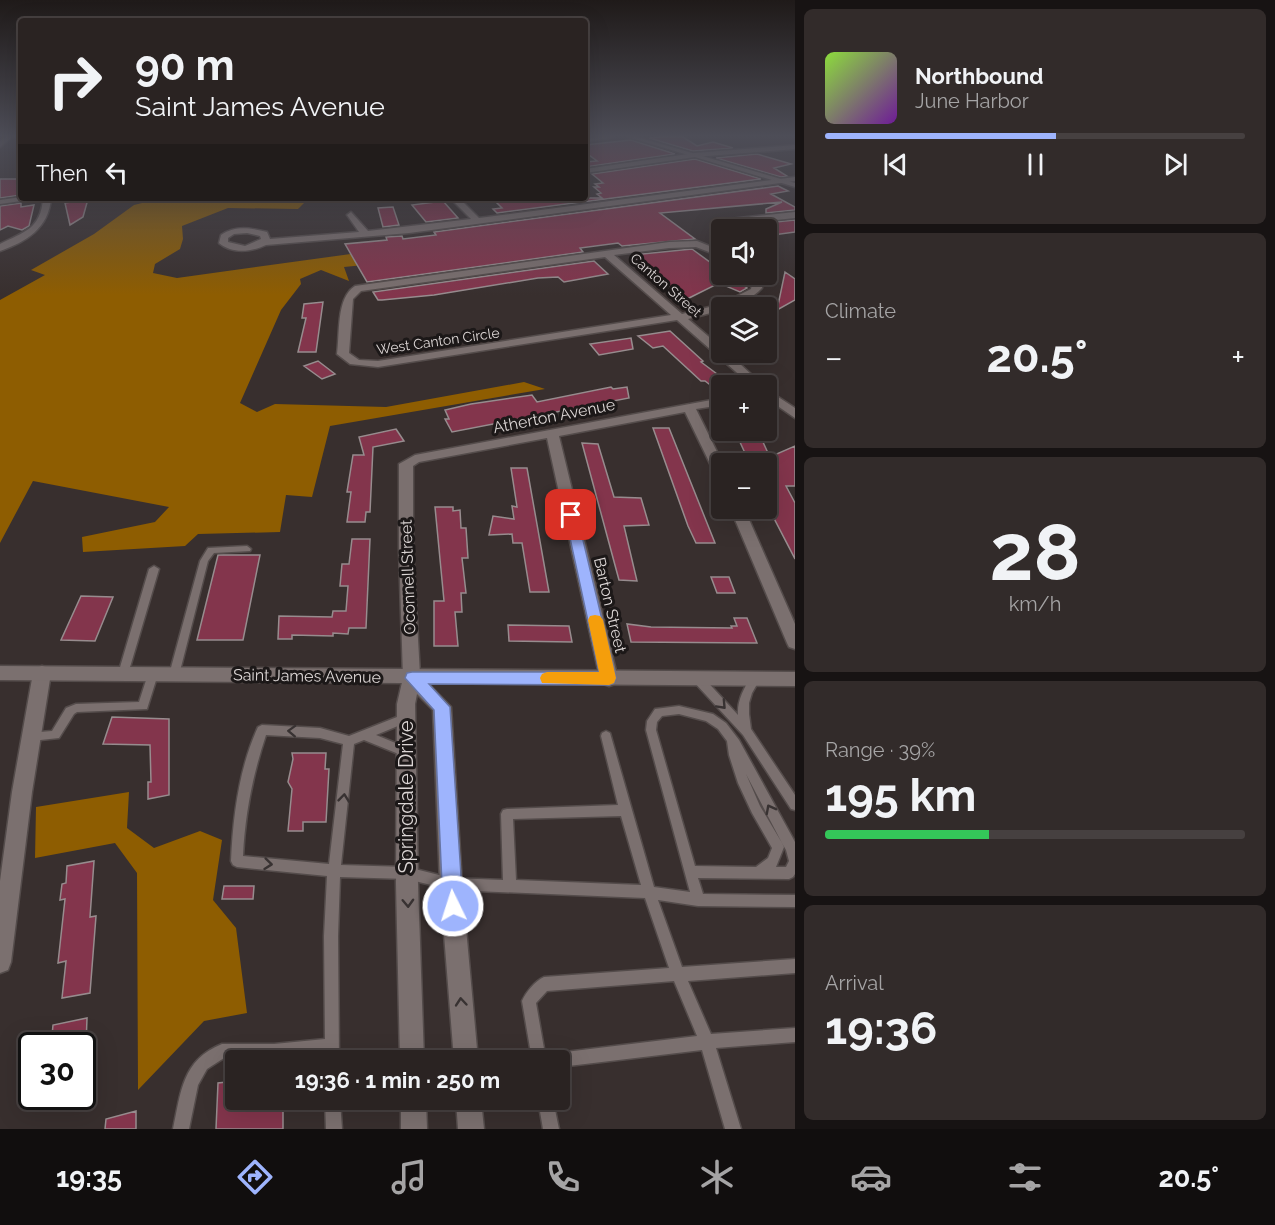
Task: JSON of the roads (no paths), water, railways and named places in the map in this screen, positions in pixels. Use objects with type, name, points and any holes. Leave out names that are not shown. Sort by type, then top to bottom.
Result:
[{"type":"street","points":[[264,242],[409,230],[708,190]]},
{"type":"street","points":[[0,202],[18,200]]},
{"type":"street","points":[[0,248],[41,225],[46,216],[47,201]]},
{"type":"street","points":[[457,201],[477,221]]},
{"type":"street","points":[[351,215],[364,232]]},
{"type":"street","points":[[758,219],[795,215]]},
{"type":"street","points":[[0,240],[18,238]]},
{"type":"street","points":[[607,254],[692,244],[711,249]]},
{"type":"street","name":"Canton Street","points":[[607,254],[746,375]]},
{"type":"street","name":"West Canton Circle","points":[[607,254],[358,288],[352,291],[348,299],[343,354],[357,363],[378,364],[680,317]]},
{"type":"street","points":[[680,317],[725,306],[754,291],[757,285]]},
{"type":"street","points":[[777,400],[795,414]]},
{"type":"street","name":"Atherton Avenue","points":[[406,477],[406,464],[415,459],[711,402]]},
{"type":"street","points":[[689,407],[712,453]]},
{"type":"street","name":"Barton Street","points":[[552,434],[609,678]]},
{"type":"street","name":"Oconnell Street","points":[[406,477],[406,549],[412,678]]},
{"type":"street","points":[[742,519],[795,643]]},
{"type":"street","name":"Saint James Avenue","points":[[0,673],[412,678],[795,679]]},
{"type":"street","points":[[0,962],[31,736],[42,673]]},
{"type":"street","name":"Springdale Drive","points":[[412,678],[406,704],[412,1050]]},
{"type":"street","name":"Springdale Drive","points":[[412,678],[442,707],[451,884],[465,1050]]},
{"type":"street","points":[[414,1110],[414,1129]]},
{"type":"street","points":[[470,1110],[471,1129]]},
{"type":"lane","points":[[174,675],[204,561],[211,550],[247,549]]},
{"type":"lane","points":[[123,674],[154,569]]},
{"type":"lane","points":[[31,736],[55,735],[70,711],[76,708],[143,706],[153,674]]},
{"type":"lane","points":[[698,679],[747,732],[795,805]]},
{"type":"lane","points":[[747,732],[741,708],[755,679]]},
{"type":"lane","points":[[691,872],[789,873],[795,862],[792,849],[732,738],[722,726],[709,717],[679,710],[659,712],[652,722],[651,730],[698,900]]},
{"type":"lane","points":[[406,718],[349,741],[320,733],[262,730],[248,770],[238,837],[237,861],[334,871],[407,873],[451,884],[650,892],[698,900],[795,901]]},
{"type":"lane","points":[[364,735],[406,752]]},
{"type":"lane","points":[[606,736],[650,892],[678,974],[707,1042],[733,1129]]},
{"type":"lane","points":[[732,738],[733,753],[746,787],[778,847],[773,862],[758,873]]},
{"type":"lane","points":[[332,1050],[331,936],[334,871],[338,855],[349,741]]},
{"type":"lane","points":[[510,887],[507,814],[626,810]]},
{"type":"lane","points":[[537,1050],[529,1001],[544,984],[795,966]]},
{"type":"lane","points":[[570,1058],[707,1042],[795,1035]]},
{"type":"lane","points":[[181,1129],[191,1083],[202,1064],[222,1051],[274,1051],[332,1045]]},
{"type":"lane","points":[[333,1110],[334,1129]]},
{"type":"lane","points":[[548,1110],[551,1129]]}]
